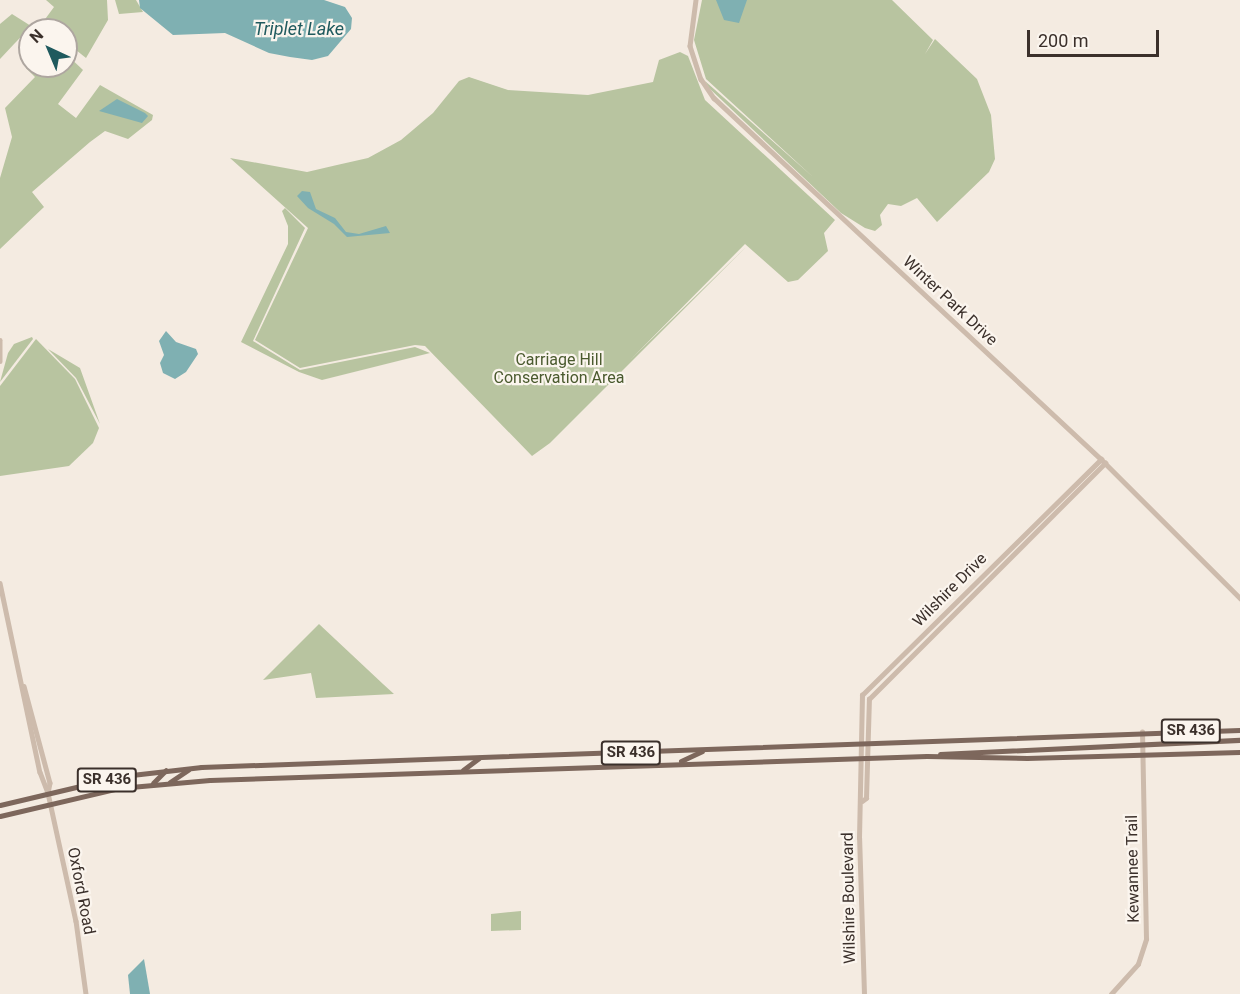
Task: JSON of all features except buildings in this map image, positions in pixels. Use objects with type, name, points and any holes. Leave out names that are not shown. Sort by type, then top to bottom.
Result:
[{"type":"main road","name":"SR 436","points":[[0,804],[166,770],[192,768],[1240,730]]},
{"type":"main road","points":[[927,756],[970,750],[1240,740]]},
{"type":"main road","points":[[707,763],[712,755],[729,750]]},
{"type":"main road","points":[[671,764],[693,758],[703,751]]},
{"type":"main road","name":"SR 436","points":[[0,816],[50,803],[151,783],[927,756],[1024,758],[1240,752]]},
{"type":"main road","points":[[486,770],[498,757]]},
{"type":"main road","points":[[462,771],[479,758]]},
{"type":"main road","points":[[170,783],[174,776],[192,768]]},
{"type":"main road","points":[[151,783],[166,770]]},
{"type":"street","name":"Winter Park Drive","points":[[696,0],[690,46],[697,70],[714,98],[1101,459],[1240,598]]},
{"type":"street","points":[[0,340],[0,360]]},
{"type":"street","name":"Wilshire Drive","points":[[859,706],[867,689],[1101,459]]},
{"type":"street","name":"Wilshire Drive","points":[[866,708],[872,694],[1105,463]]},
{"type":"street","points":[[1055,502],[1061,507]]},
{"type":"street","points":[[988,569],[993,574]]},
{"type":"street","name":"Oxford Road","points":[[0,583],[50,783],[48,793],[76,921],[86,994]]},
{"type":"street","points":[[859,758],[859,706],[866,708],[867,758]]},
{"type":"street","name":"Kewannee Trail","points":[[1111,994],[1138,964],[1146,939],[1142,732]]},
{"type":"street","name":"Wilshire Boulevard","points":[[859,758],[862,801],[859,838],[864,994]]},
{"type":"street","name":"Wilshire Boulevard","points":[[862,801],[866,798],[867,758]]},
{"type":"green space","points":[[46,0],[107,0],[108,20],[86,58],[78,52],[78,18],[46,18],[54,7]]},
{"type":"green space","points":[[115,0],[136,0],[143,12],[119,14]]},
{"type":"green space","points":[[702,0],[892,0],[933,40],[925,54],[935,39],[977,79],[991,115],[995,159],[989,172],[937,222],[917,198],[901,206],[888,204],[880,215],[882,225],[875,231],[865,228],[841,213],[709,88],[705,81],[813,177],[706,79],[694,40]]},
{"type":"green space","points":[[12,14],[18,18],[18,40],[0,59],[0,24]]},
{"type":"green space","name":"Carriage Hill Conservation Area","points":[[680,52],[688,56],[705,100],[835,220],[824,233],[828,251],[798,280],[788,282],[745,244],[631,359],[746,247],[550,443],[532,456],[425,346],[415,345],[300,368],[255,340],[308,228],[230,158],[307,172],[368,158],[401,140],[433,113],[459,81],[469,77],[508,90],[588,95],[653,82],[659,60]]},
{"type":"green space","points":[[78,65],[83,70],[78,77]]},
{"type":"green space","points":[[34,78],[77,78],[58,104],[76,118],[100,85],[153,115],[152,120],[128,139],[105,131],[32,192],[44,207],[0,249],[0,178],[12,137],[5,108]]},
{"type":"green space","points":[[285,208],[305,228],[253,341],[300,370],[415,347],[430,353],[322,380],[299,372],[241,342],[288,244],[288,226],[282,211]]},
{"type":"green space","points":[[32,337],[33,339],[0,382],[8,353],[14,344]]},
{"type":"green space","points":[[36,339],[75,379],[99,428],[93,443],[69,466],[0,476],[0,386]]},
{"type":"green space","points":[[48,349],[80,368],[100,424],[76,378]]},
{"type":"green space","points":[[319,624],[394,694],[316,698],[311,673],[263,680]]},
{"type":"green space","points":[[521,911],[521,930],[491,931],[491,914]]},
{"type":"water","name":"Triplet Lake","points":[[139,0],[324,0],[345,7],[352,18],[351,29],[328,56],[312,60],[290,57],[269,53],[225,33],[173,35],[140,8]]},
{"type":"water","points":[[716,0],[747,0],[739,23],[724,20]]},
{"type":"water","points":[[117,99],[148,116],[142,123],[99,111]]},
{"type":"water","points":[[302,191],[310,192],[316,209],[335,218],[346,232],[359,234],[386,226],[390,233],[347,237],[334,224],[308,208],[297,196]]},
{"type":"water","points":[[166,331],[176,342],[196,349],[198,354],[186,372],[175,379],[163,373],[160,363],[164,355],[159,341]]},
{"type":"water","points":[[144,959],[150,994],[130,994],[128,975]]}]
